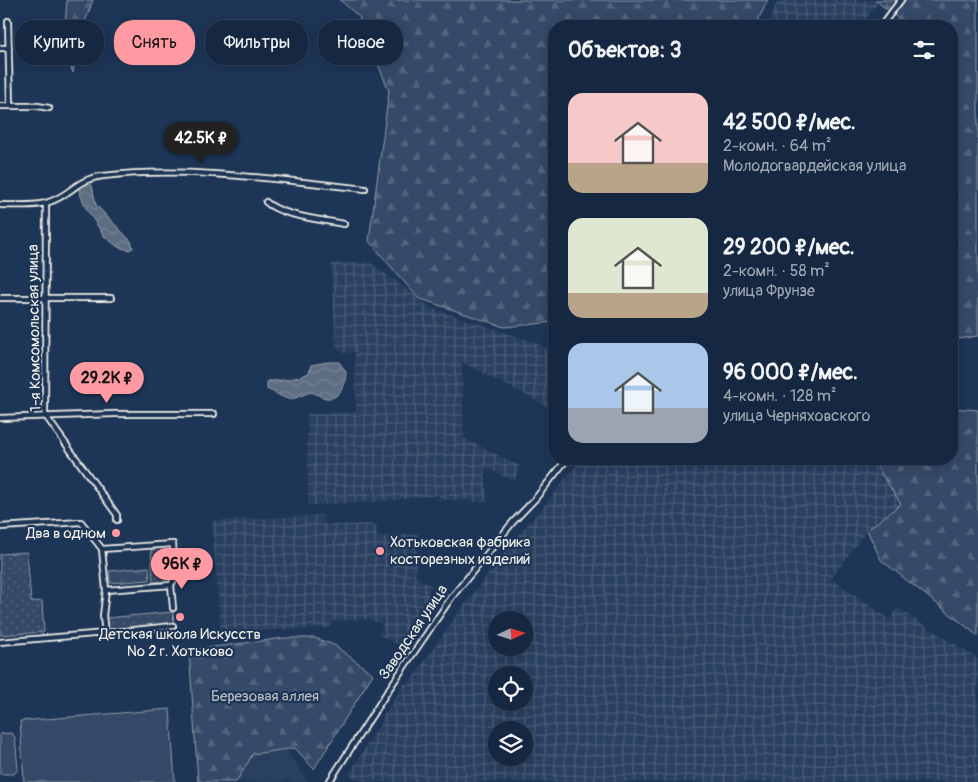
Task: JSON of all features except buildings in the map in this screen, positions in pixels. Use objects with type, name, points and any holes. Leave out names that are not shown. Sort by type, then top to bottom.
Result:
[{"type":"street","points":[[886,20],[901,0]]},
{"type":"street","points":[[8,21],[10,106]]},
{"type":"street","points":[[0,48],[9,48]]},
{"type":"street","points":[[0,106],[38,106],[49,108]]},
{"type":"street","points":[[0,205],[46,203],[54,200],[80,182],[90,178],[112,175],[234,175],[365,189]]},
{"type":"street","points":[[266,202],[276,209],[344,224]]},
{"type":"street","name":"1-я Комсомольская улица","points":[[46,203],[45,415],[117,515],[118,520]]},
{"type":"street","points":[[0,298],[110,298]]},
{"type":"street","points":[[0,418],[45,415],[214,414]]},
{"type":"street","name":"Заводская улица","points":[[329,782],[451,598],[562,465]]},
{"type":"street","points":[[0,527],[81,522],[102,549],[106,590],[103,616],[105,632]]},
{"type":"street","points":[[102,549],[173,544],[175,578],[171,585],[173,608]]},
{"type":"street","points":[[106,590],[171,585]]},
{"type":"street","points":[[0,642],[173,626]]},
{"type":"shaded area","points":[[778,0],[879,1],[865,20],[770,20]]},
{"type":"shaded area","points":[[370,262],[431,308],[534,342],[548,350],[548,407],[462,362],[464,438],[520,466],[514,481],[485,467],[487,502],[439,500],[439,495],[374,502],[308,505],[307,414],[356,412],[355,352],[344,353],[336,348],[331,264]]},
{"type":"shaded area","points":[[576,465],[876,465],[901,504],[867,530],[831,579],[890,619],[897,608],[978,659],[978,782],[362,782],[349,774],[405,683],[408,685],[456,616],[515,539]]},
{"type":"shaded area","points":[[323,515],[325,525],[374,524],[377,526],[377,537],[418,534],[415,576],[432,586],[428,594],[438,600],[402,647],[379,635],[383,624],[366,619],[334,621],[329,628],[221,632],[212,521]]},
{"type":"shaded area","points":[[286,749],[308,782],[236,782],[253,754]]},
{"type":"green space","points":[[67,0],[93,0],[86,20],[65,20]]},
{"type":"green space","points":[[340,0],[768,0],[758,20],[548,20],[548,323],[504,327],[418,298],[369,241],[389,91],[378,65],[403,65],[403,20],[360,20]]},
{"type":"green space","points":[[875,0],[978,0],[978,336],[958,339],[958,20],[900,20]]},
{"type":"green space","points":[[69,65],[74,65],[73,73]]},
{"type":"green space","points":[[958,409],[978,410],[978,636],[881,560],[867,530],[901,504],[876,465],[958,465]]},
{"type":"green space","points":[[166,548],[169,581],[153,582],[151,549]]},
{"type":"green space","points":[[27,552],[31,602],[42,601],[44,632],[0,635],[0,554]]},
{"type":"green space","points":[[149,567],[150,580],[110,583],[109,571]]},
{"type":"green space","points":[[173,612],[174,624],[107,630],[106,618]]},
{"type":"green space","name":"Березовая аллея","points":[[285,638],[315,638],[334,645],[373,674],[314,769],[295,748],[253,754],[236,782],[198,782],[189,650]]},
{"type":"green space","points":[[170,709],[175,782],[24,782],[20,721]]},
{"type":"green space","points":[[11,733],[15,737],[18,769],[14,774],[0,774],[0,734]]},
{"type":"water","points":[[87,184],[92,185],[96,205],[131,241],[133,248],[129,250],[118,247],[104,236],[86,208],[80,194],[81,187]]},
{"type":"water","points":[[339,362],[346,372],[341,390],[331,398],[310,392],[288,399],[267,389],[267,381],[299,377],[309,373],[311,365]]},
{"type":"place","name":"Два в одном","points":[[116,533]]},
{"type":"place","name":"Хотьковская фабрика косторезных изделий","points":[[380,551]]},
{"type":"place","name":"Детская школа Искусств № 2 г. Хотьково","points":[[180,617]]}]
